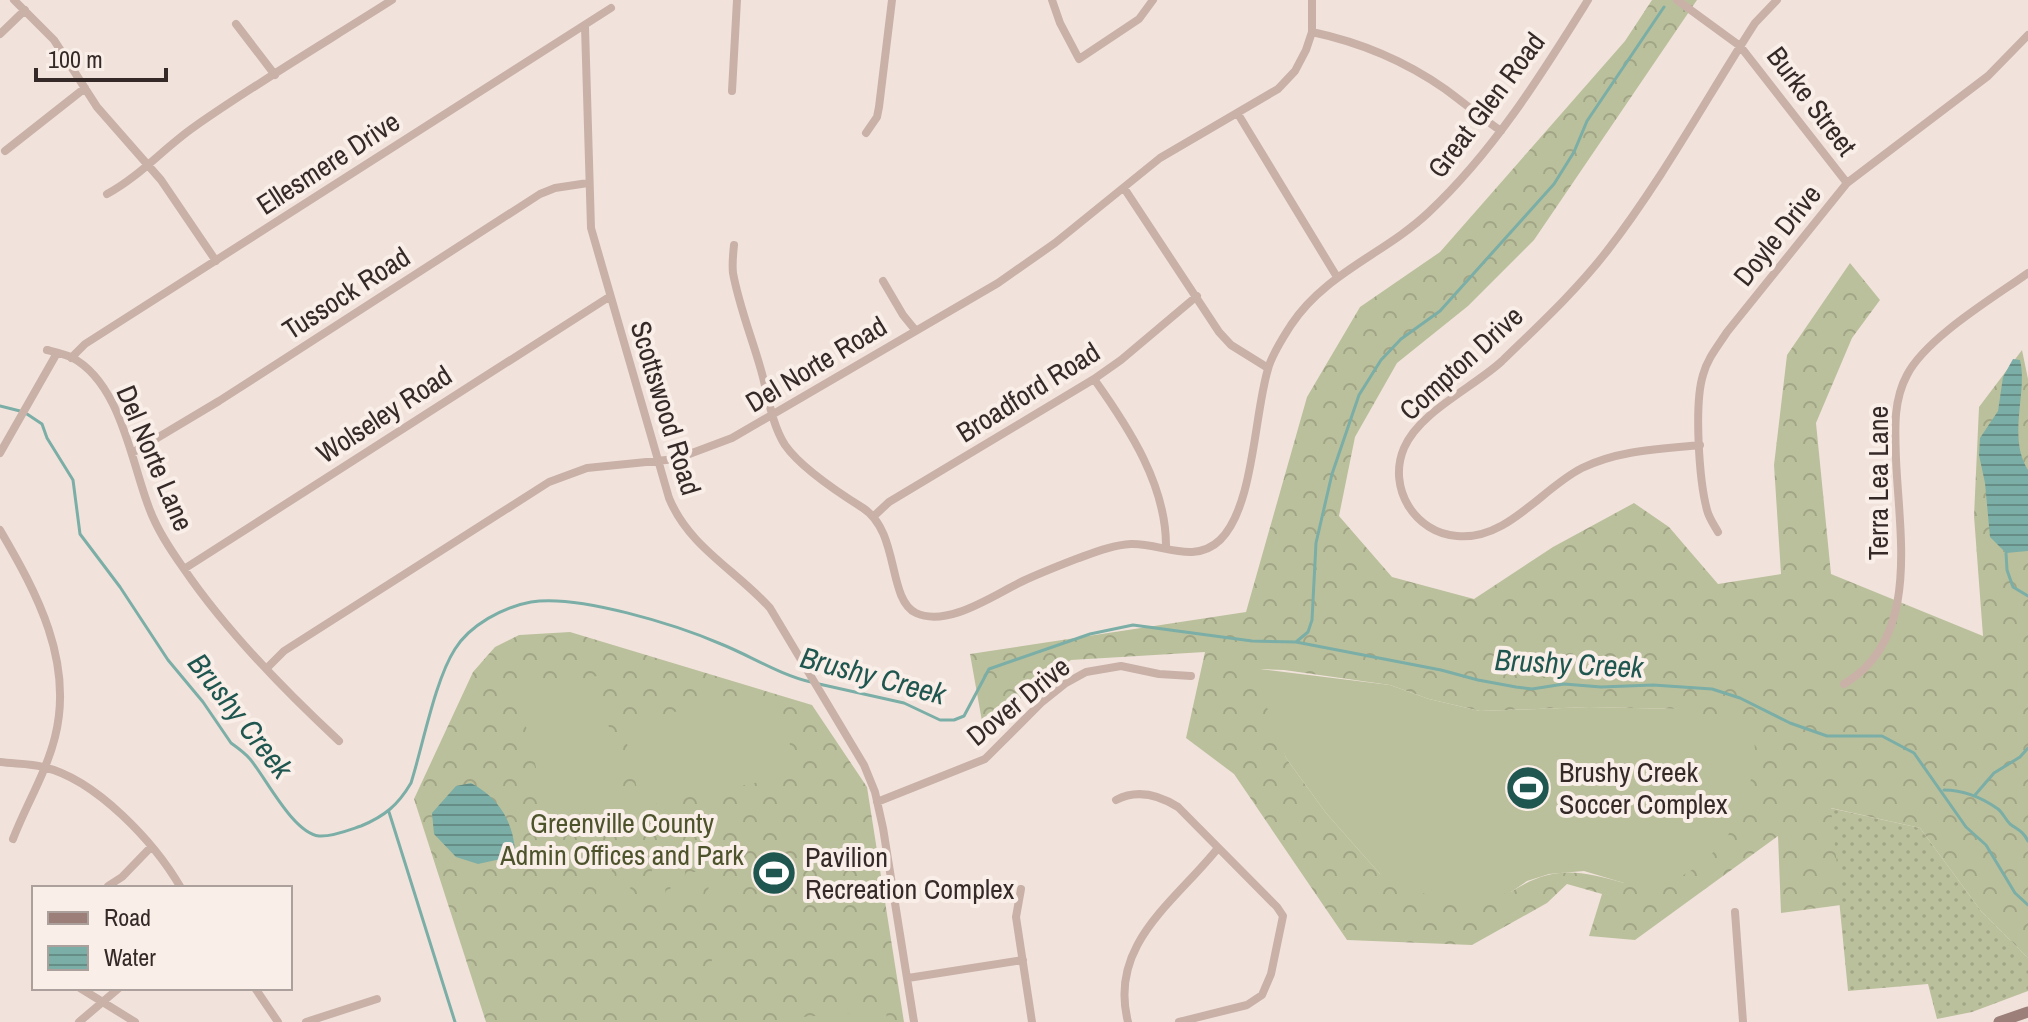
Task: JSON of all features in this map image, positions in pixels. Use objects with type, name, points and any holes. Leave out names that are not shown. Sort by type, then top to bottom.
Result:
[{"type":"main road","points":[[1999,1022],[2016,1020],[2028,1012]]},
{"type":"street","points":[[14,0],[54,40],[97,107],[147,164],[216,261]]},
{"type":"street","points":[[107,194],[124,185],[193,128],[380,3],[392,0]]},
{"type":"street","points":[[732,91],[737,0]]},
{"type":"street","points":[[866,133],[877,117],[879,107],[892,0]]},
{"type":"street","points":[[1052,0],[1079,59],[1139,19],[1153,0]]},
{"type":"street","name":"Del Norte Road","points":[[267,668],[296,643],[549,482],[587,468],[676,459],[715,446],[772,416],[1024,267],[1160,158],[1270,96],[1287,81],[1301,60],[1312,32],[1312,0]]},
{"type":"street","name":"Great Glen Road","points":[[734,245],[734,274],[772,416],[783,441],[798,460],[874,516],[889,545],[902,598],[910,609],[921,615],[942,615],[970,608],[1036,575],[1115,547],[1138,544],[1189,553],[1205,551],[1218,542],[1231,526],[1244,488],[1268,368],[1298,316],[1337,277],[1427,214],[1478,160],[1541,76],[1588,0]]},
{"type":"street","name":"Burke Street","points":[[1677,0],[1740,46],[1847,183]]},
{"type":"street","name":"Compton Drive","points":[[1700,445],[1632,452],[1595,462],[1569,475],[1504,523],[1469,536],[1442,534],[1417,519],[1404,497],[1399,480],[1404,446],[1418,427],[1491,371],[1605,253],[1755,23],[1777,0]]},
{"type":"street","name":"Ellesmere Drive","points":[[71,358],[85,344],[611,8]]},
{"type":"street","points":[[0,34],[25,10]]},
{"type":"street","points":[[236,24],[275,75]]},
{"type":"street","name":"Scottswood Road","points":[[585,27],[591,228],[657,461],[674,511],[685,529],[770,608],[859,754],[877,802],[914,1022]]},
{"type":"street","points":[[1312,32],[1353,43],[1405,65],[1445,89],[1501,131]]},
{"type":"street","name":"Doyle Drive","points":[[1718,532],[1707,510],[1700,445],[1699,393],[1710,358],[1727,332],[1847,183],[1988,76],[2028,35]]},
{"type":"street","points":[[5,151],[85,88]]},
{"type":"street","points":[[1238,114],[1337,277]]},
{"type":"street","name":"Tussock Road","points":[[132,453],[219,401],[540,194],[555,188],[588,183]]},
{"type":"street","points":[[1124,188],[1226,340],[1268,368]]},
{"type":"street","name":"Terra Lea Lane","points":[[1844,684],[1861,673],[1878,653],[1897,611],[1900,563],[1895,424],[1897,402],[1906,376],[1935,341],[2028,273]]},
{"type":"street","points":[[883,281],[916,331]]},
{"type":"street","name":"Broadford Road","points":[[874,516],[889,502],[1094,379],[1197,296]]},
{"type":"street","name":"Wolseley Road","points":[[184,569],[609,297]]},
{"type":"street","name":"Del Norte Lane","points":[[47,350],[71,358],[105,391],[120,419],[152,516],[184,569],[225,624],[339,741]]},
{"type":"street","points":[[0,453],[57,353]]},
{"type":"street","points":[[1094,379],[1146,465],[1164,514],[1166,548]]},
{"type":"street","points":[[0,530],[41,606],[56,656],[59,709],[55,738],[45,767],[13,839]]},
{"type":"street","name":"Dover Drive","points":[[877,802],[985,759],[1041,703],[1086,672],[1121,666],[1159,674],[1191,676]]},
{"type":"street","points":[[0,762],[45,767],[108,802],[131,823],[180,886]]},
{"type":"street","points":[[1116,800],[1125,795],[1142,793],[1169,801],[1185,812],[1283,916],[1269,982],[1258,999],[1247,1005],[1179,1022]]},
{"type":"street","points":[[108,886],[122,877],[151,847]]},
{"type":"street","points":[[1128,1022],[1124,982],[1133,950],[1149,926],[1218,848]]},
{"type":"street","points":[[1021,889],[1016,907],[1032,1022]]},
{"type":"street","points":[[1735,912],[1743,1022]]},
{"type":"street","points":[[908,978],[1023,960]]},
{"type":"street","points":[[83,990],[135,1022]]},
{"type":"street","points":[[79,1022],[117,990]]},
{"type":"street","points":[[256,990],[278,1022]]},
{"type":"street","points":[[306,1022],[377,999]]},
{"type":"green space","points":[[1652,0],[1697,0],[1534,240],[1468,306],[1397,363],[1355,437],[1339,516],[1392,577],[1474,599],[1553,547],[1634,503],[1669,527],[1718,584],[1781,574],[1774,465],[1787,355],[1850,263],[1880,300],[1852,338],[1816,423],[1831,574],[1983,636],[1974,516],[1979,407],[2022,350],[2028,379],[2028,958],[1981,911],[1920,828],[1831,808],[1841,905],[1781,913],[1778,836],[1635,940],[1589,936],[1602,894],[1567,884],[1547,903],[1472,945],[1347,940],[1234,774],[1186,738],[1205,652],[1071,660],[983,727],[970,654],[1246,612],[1307,397],[1360,307],[1440,252],[1625,41]],"holes":[[[1261,669],[1390,685],[1429,699],[1480,711],[1589,707],[1679,709],[1624,883],[1566,872],[1540,877],[1511,892],[1380,874],[1326,813],[1286,758]]]},
{"type":"green space","name":"Greenville County Admin Offices and Park","points":[[570,632],[812,705],[867,787],[904,1022],[486,1022],[414,799],[473,672],[495,647],[519,635]]},
{"type":"green space","name":"Brushy Creek Soccer Complex","points":[[1260,669],[1390,685],[1429,699],[1480,711],[1589,707],[1679,709],[1730,721],[1754,742],[1757,762],[1739,814],[1724,843],[1695,868],[1667,885],[1624,883],[1584,871],[1549,874],[1527,881],[1511,892],[1455,902],[1425,894],[1380,874],[1326,813],[1286,758],[1259,686]]},
{"type":"green space","points":[[597,676],[627,805],[550,824],[517,690]]},
{"type":"green space","points":[[734,697],[759,700],[781,708],[789,727],[790,748],[786,762],[769,780],[641,807],[623,725]]},
{"type":"green space","points":[[1830,808],[1920,828],[1981,911],[2028,958],[2028,991],[1972,1012],[1937,1019],[1928,984],[1848,991]]},
{"type":"green space","points":[[598,867],[612,868],[610,898],[596,898]]},
{"type":"green space","points":[[617,868],[631,869],[630,899],[615,899]]},
{"type":"green space","points":[[652,869],[666,870],[665,901],[651,900]]},
{"type":"green space","points":[[671,871],[685,871],[684,902],[670,902]]},
{"type":"green space","points":[[690,872],[704,872],[703,903],[689,902]]},
{"type":"green space","points":[[709,872],[723,873],[722,904],[708,903]]},
{"type":"green space","points":[[733,948],[734,973],[713,974],[711,949]]},
{"type":"green space","points":[[886,1010],[887,1022],[803,1022],[803,1017]]},
{"type":"water","points":[[2013,359],[2020,360],[2022,372],[2018,429],[2022,457],[2028,470],[2028,551],[2006,553],[1990,537],[1979,455],[1980,438],[1998,411],[2003,377]]},
{"type":"water","points":[[471,783],[496,803],[511,830],[515,851],[501,859],[478,864],[456,857],[434,834],[432,813],[456,786]]},
{"type":"waterway","points":[[1296,642],[1308,632],[1312,620],[1316,543],[1332,474],[1359,395],[1381,360],[1401,339],[1440,311],[1554,184],[1574,152],[1587,121],[1664,7]]},
{"type":"waterway","name":"Brushy Creek","points":[[0,406],[20,411]]},
{"type":"waterway","name":"Brushy Creek","points":[[27,414],[42,424],[47,438],[73,480],[80,534],[120,587],[168,660],[203,702],[231,743],[250,759],[281,804],[309,833],[329,835],[361,826],[384,814],[401,798],[411,783],[435,695],[455,649],[478,625],[520,604],[551,601],[574,603],[654,620],[702,636],[788,675],[811,682]]},
{"type":"waterway","points":[[2006,553],[2007,570],[2013,587],[2028,596]]},
{"type":"waterway","name":"Brushy Creek","points":[[819,684],[904,703],[940,720],[954,720],[964,716],[989,669],[1090,634],[1133,625],[1252,641],[1296,642],[1532,689],[1564,684],[1712,689],[1827,736],[1882,736],[1914,753],[1966,827],[1986,845],[2015,893],[2028,905]]},
{"type":"waterway","points":[[1975,795],[1994,773],[2020,757],[2028,748]]},
{"type":"waterway","points":[[1944,790],[1965,793],[1992,805],[2028,841]]},
{"type":"waterway","points":[[389,812],[455,1022]]},
{"type":"place","name":"Brushy Creek Soccer Complex","points":[[1528,788]]},
{"type":"place","name":"Pavilion Recreation Complex","points":[[774,873]]}]
